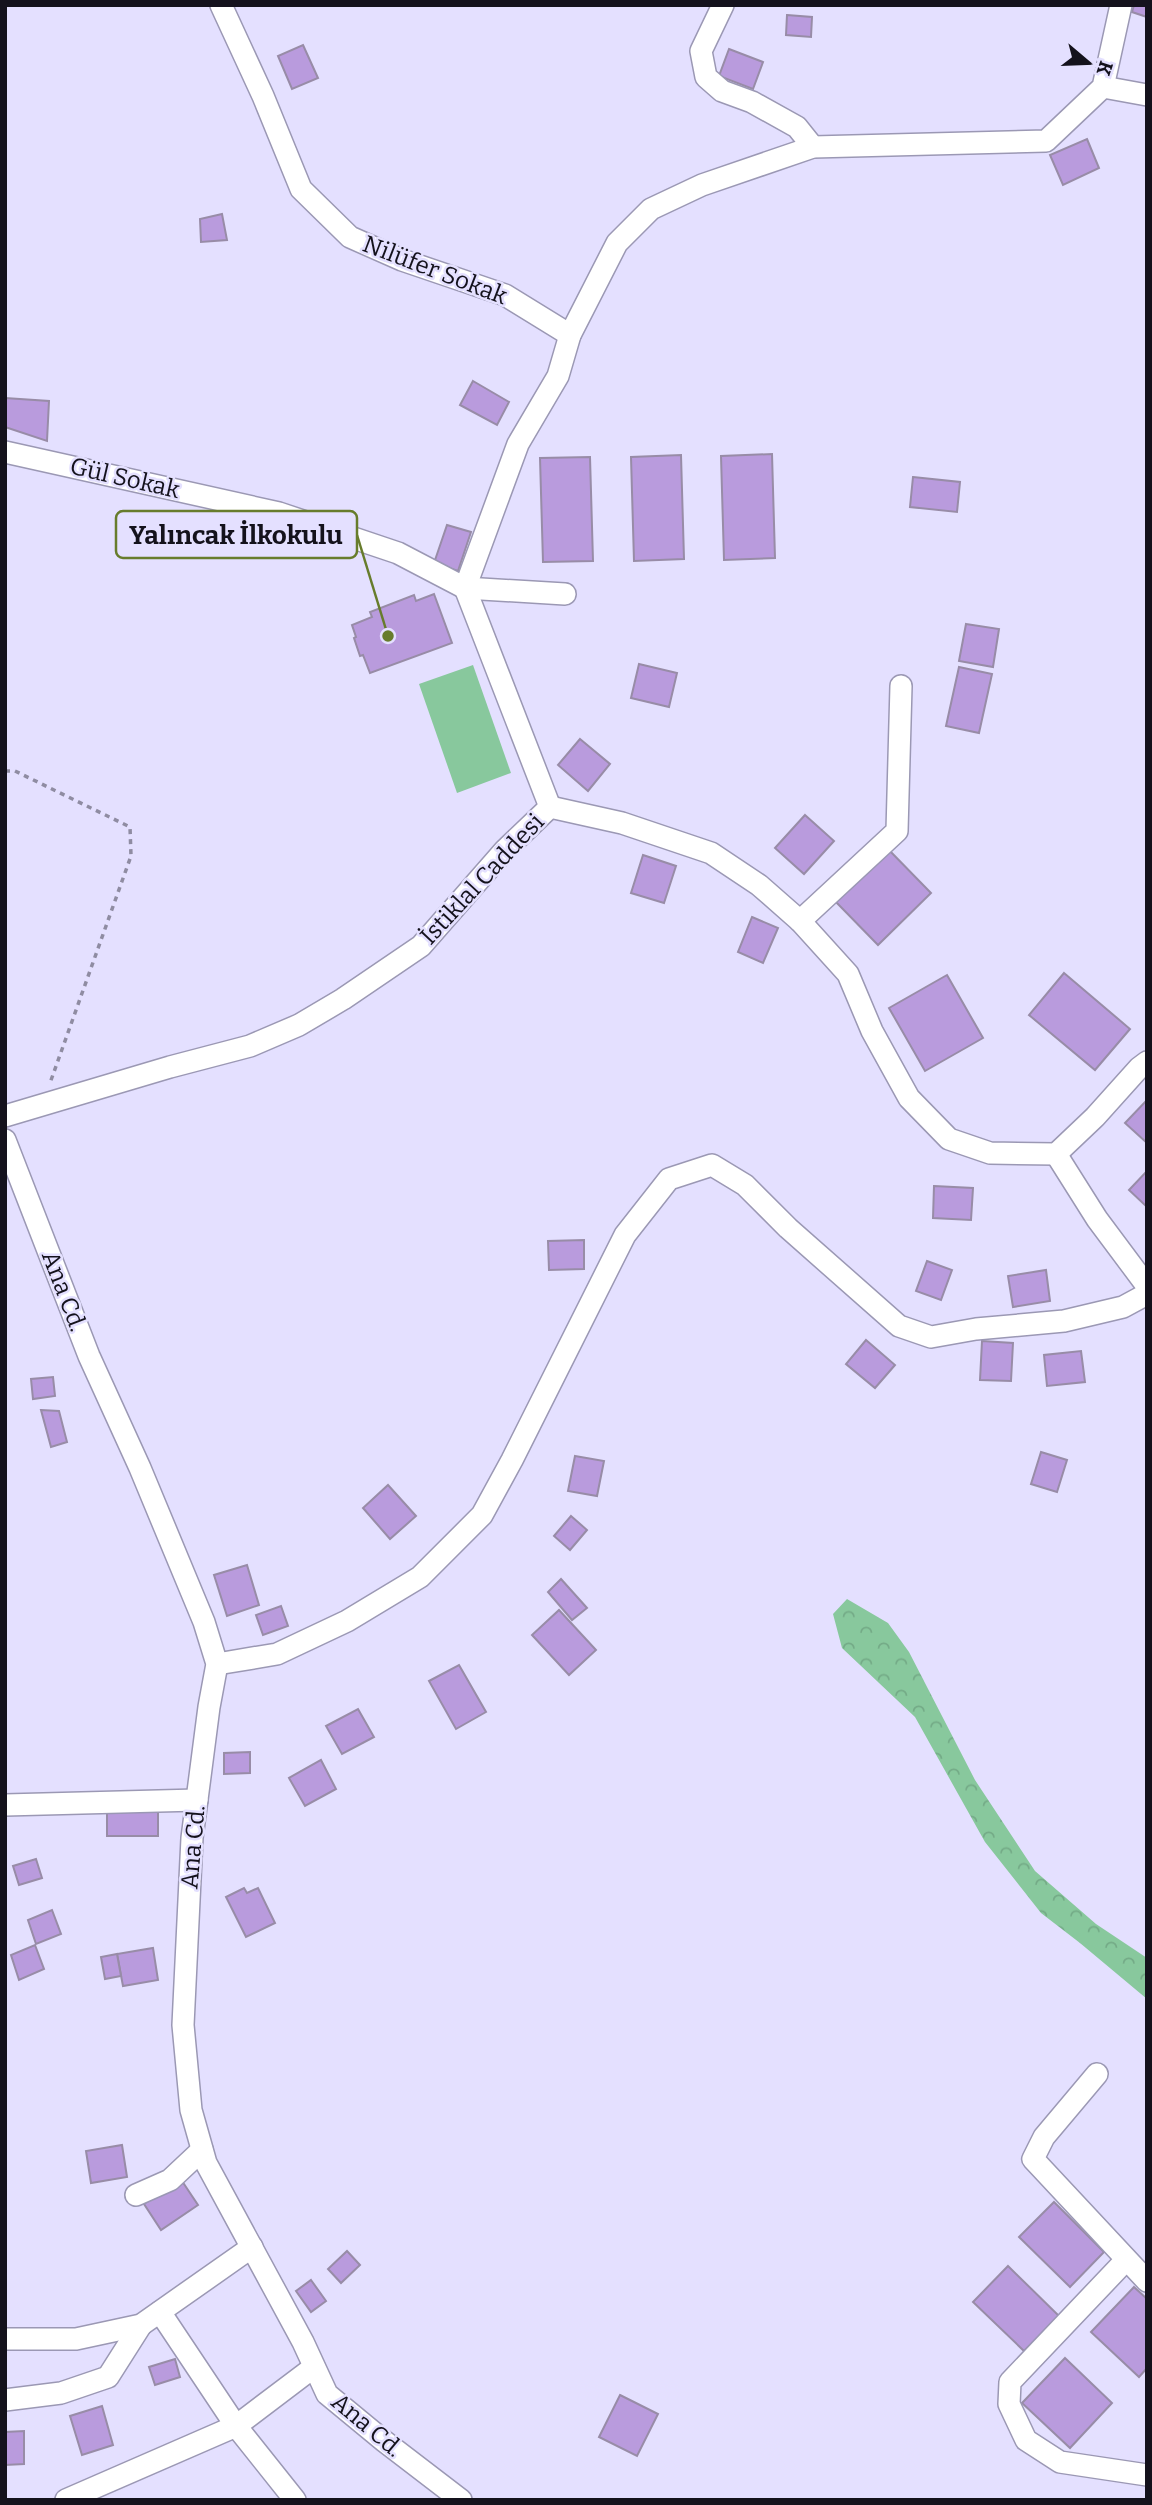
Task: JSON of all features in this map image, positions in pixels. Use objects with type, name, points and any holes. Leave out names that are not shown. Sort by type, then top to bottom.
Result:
[{"type":"street","name":"Nilüfer Sokak","points":[[221,5],[263,96],[301,189],[350,237],[402,260],[505,295],[569,335]]},
{"type":"street","points":[[723,5],[701,51],[706,77],[722,91],[752,102],[797,127],[813,147]]},
{"type":"street","points":[[550,807],[465,587],[518,444],[558,376],[569,335],[617,243],[651,209],[702,185],[813,147],[1046,141],[1102,87],[1121,5]]},
{"type":"street","points":[[1102,87],[1147,95]]},
{"type":"street","name":"Gül Sokak","points":[[5,452],[279,513],[398,554],[465,587],[565,594]]},
{"type":"street","points":[[800,921],[897,831],[901,686]]},
{"type":"street","name":"İstiklal Caddesi","points":[[5,1116],[250,1046],[299,1026],[421,946],[505,849],[550,807],[622,823],[711,853],[759,885],[800,921],[848,974],[872,1031],[909,1098],[949,1139],[990,1153],[1056,1154]]},
{"type":"street","points":[[1147,1062],[1096,1117],[1056,1154],[1097,1219],[1147,1286]]},
{"type":"street","name":"Ana Cd.","points":[[5,1140],[89,1356],[140,1468],[204,1622],[217,1664],[192,1838],[183,2025],[191,2110],[206,2163],[303,2342],[327,2394],[461,2500]]},
{"type":"street","points":[[217,1664],[277,1654],[347,1621],[420,1577],[482,1515],[625,1235],[669,1178],[712,1166],[745,1185],[788,1228],[899,1326],[931,1337],[976,1329],[1064,1321],[1123,1307],[1147,1294]]},
{"type":"street","points":[[5,1805],[197,1800]]},
{"type":"street","points":[[1097,2074],[1044,2137],[1033,2159],[1147,2281]]},
{"type":"street","points":[[136,2196],[170,2180],[202,2150]]},
{"type":"street","points":[[5,2339],[76,2339],[141,2325],[252,2247]]},
{"type":"street","points":[[1126,2260],[1010,2382],[1009,2404],[1026,2440],[1060,2462],[1147,2475]]},
{"type":"street","points":[[160,2312],[236,2426],[295,2500]]},
{"type":"street","points":[[5,2400],[61,2393],[108,2378],[141,2325]]},
{"type":"street","points":[[66,2500],[236,2426],[314,2367]]},
{"type":"path","points":[[5,771],[15,771],[130,827],[131,856],[42,1106]]},
{"type":"green space","points":[[473,665],[511,773],[457,793],[419,684]]},
{"type":"green space","points":[[847,1599],[888,1623],[909,1652],[975,1780],[1035,1871],[1096,1924],[1147,1958],[1147,1999],[1041,1913],[985,1842],[915,1717],[842,1648],[833,1614]]},
{"type":"building","points":[[1134,5],[1147,5],[1147,17],[1132,12]]},
{"type":"building","points":[[787,15],[812,17],[811,37],[786,35]]},
{"type":"building","points":[[303,45],[318,78],[292,89],[278,56]]},
{"type":"building","points":[[729,49],[763,62],[753,89],[719,76]]},
{"type":"building","points":[[1087,139],[1099,168],[1063,185],[1050,155]]},
{"type":"building","points":[[222,214],[227,240],[201,242],[200,219]]},
{"type":"building","points":[[473,381],[509,402],[497,425],[460,405]]},
{"type":"building","points":[[5,398],[49,401],[47,441],[5,427]]},
{"type":"building","points":[[772,454],[775,558],[724,560],[721,456]]},
{"type":"building","points":[[681,455],[684,559],[634,561],[631,457]]},
{"type":"building","points":[[590,457],[593,561],[543,562],[540,458]]},
{"type":"building","points":[[913,477],[960,482],[957,512],[910,507]]},
{"type":"building","points":[[447,525],[471,532],[458,571],[434,563]]},
{"type":"building","points":[[434,594],[452,643],[370,673],[363,655],[360,656],[352,625],[372,617],[370,612],[414,595],[416,601]]},
{"type":"building","points":[[966,624],[999,629],[993,667],[959,661]]},
{"type":"building","points":[[639,664],[677,673],[669,707],[631,698]]},
{"type":"building","points":[[959,667],[992,674],[979,733],[946,726]]},
{"type":"building","points":[[580,739],[610,764],[588,791],[558,765]]},
{"type":"building","points":[[805,815],[834,841],[804,874],[775,848]]},
{"type":"building","points":[[887,848],[931,893],[878,945],[834,900]]},
{"type":"building","points":[[643,855],[676,866],[664,903],[631,893]]},
{"type":"building","points":[[752,917],[778,928],[763,963],[738,952]]},
{"type":"building","points":[[1064,973],[1130,1029],[1095,1070],[1029,1015]]},
{"type":"building","points":[[947,975],[983,1038],[925,1071],[889,1008]]},
{"type":"building","points":[[1147,1100],[1147,1143],[1125,1123]]},
{"type":"building","points":[[1147,1171],[1147,1207],[1129,1190]]},
{"type":"building","points":[[934,1186],[973,1188],[971,1220],[933,1218]]},
{"type":"building","points":[[584,1240],[584,1269],[549,1270],[548,1241]]},
{"type":"building","points":[[927,1261],[952,1270],[941,1300],[916,1291]]},
{"type":"building","points":[[1046,1270],[1050,1301],[1013,1307],[1008,1276]]},
{"type":"building","points":[[866,1340],[895,1365],[875,1388],[846,1364]]},
{"type":"building","points":[[982,1341],[1013,1343],[1011,1381],[980,1380]]},
{"type":"building","points":[[1081,1351],[1085,1382],[1047,1386],[1044,1355]]},
{"type":"building","points":[[53,1377],[55,1396],[33,1399],[31,1379]]},
{"type":"building","points":[[41,1410],[59,1411],[67,1442],[51,1447]]},
{"type":"building","points":[[1041,1452],[1067,1460],[1057,1492],[1031,1484]]},
{"type":"building","points":[[575,1456],[604,1461],[597,1496],[568,1491]]},
{"type":"building","points":[[388,1485],[416,1516],[390,1539],[363,1508]]},
{"type":"building","points":[[571,1516],[587,1530],[570,1550],[554,1536]]},
{"type":"building","points":[[247,1565],[259,1605],[227,1616],[214,1575]]},
{"type":"building","points":[[561,1579],[587,1608],[572,1620],[548,1592]]},
{"type":"building","points":[[281,1606],[288,1626],[263,1635],[256,1615]]},
{"type":"building","points":[[559,1610],[596,1650],[569,1675],[532,1635]]},
{"type":"building","points":[[459,1665],[486,1712],[456,1729],[429,1681]]},
{"type":"building","points":[[358,1709],[374,1737],[342,1754],[326,1726]]},
{"type":"building","points":[[250,1752],[250,1773],[224,1774],[224,1753]]},
{"type":"building","points":[[321,1760],[336,1789],[305,1806],[289,1778]]},
{"type":"building","points":[[107,1811],[158,1811],[158,1836],[107,1836]]},
{"type":"building","points":[[36,1859],[42,1878],[19,1885],[13,1866]]},
{"type":"building","points":[[244,1888],[247,1893],[258,1888],[275,1923],[246,1937],[226,1897]]},
{"type":"building","points":[[52,1910],[61,1934],[36,1944],[28,1920]]},
{"type":"building","points":[[35,1945],[44,1969],[19,1980],[11,1955]]},
{"type":"building","points":[[153,1948],[158,1980],[123,1986],[117,1954]]},
{"type":"building","points":[[117,1954],[121,1976],[105,1979],[101,1957]]},
{"type":"building","points":[[122,2145],[127,2177],[91,2183],[86,2151]]},
{"type":"building","points":[[180,2178],[198,2205],[161,2230],[144,2204]]},
{"type":"building","points":[[1054,2202],[1104,2252],[1070,2287],[1019,2237]]},
{"type":"building","points":[[347,2251],[360,2265],[341,2283],[328,2269]]},
{"type":"building","points":[[1008,2266],[1059,2316],[1024,2351],[973,2302]]},
{"type":"building","points":[[311,2280],[326,2301],[311,2312],[296,2291]]},
{"type":"building","points":[[1134,2287],[1147,2299],[1147,2368],[1139,2377],[1091,2332]]},
{"type":"building","points":[[1065,2358],[1112,2403],[1070,2448],[1022,2403]]},
{"type":"building","points":[[175,2359],[180,2377],[155,2385],[149,2367]]},
{"type":"building","points":[[620,2395],[658,2414],[637,2456],[599,2437]]},
{"type":"building","points":[[102,2406],[113,2445],[82,2455],[70,2416]]},
{"type":"building","points":[[24,2431],[24,2464],[5,2465],[5,2432]]},
{"type":"place","name":"Yalıncak İlkokulu","points":[[388,636]]}]
